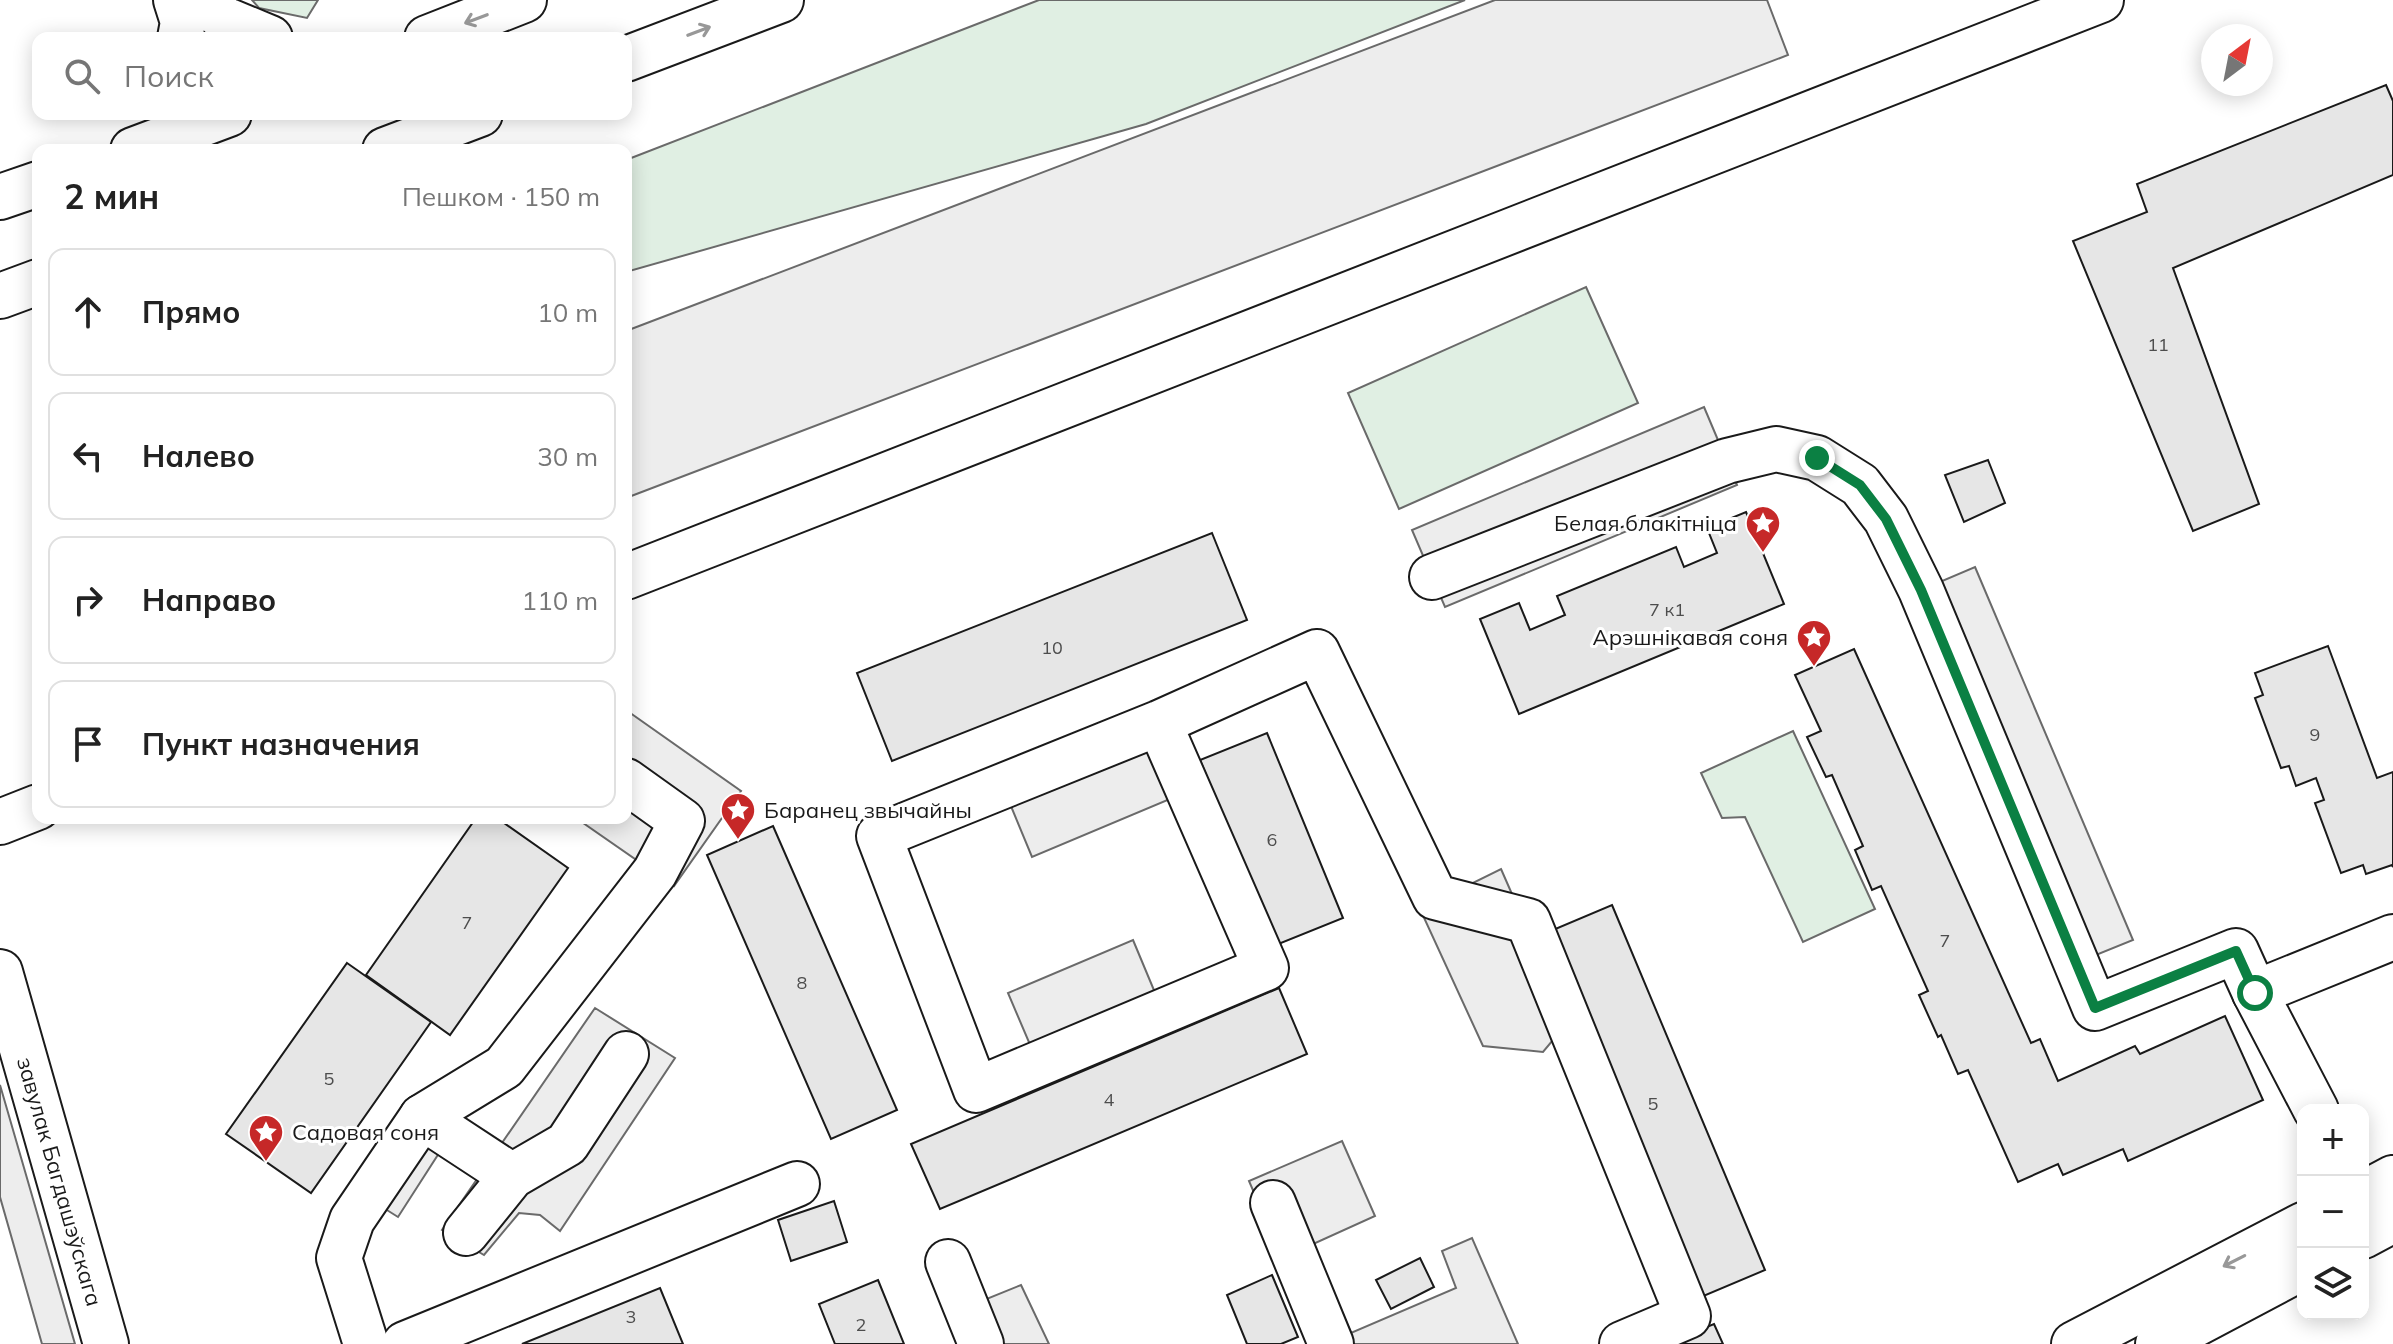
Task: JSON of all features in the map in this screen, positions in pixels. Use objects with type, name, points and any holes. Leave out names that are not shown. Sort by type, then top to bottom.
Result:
[{"type":"main road","points":[[176,0],[183,22],[181,32]]},
{"type":"main road","points":[[203,0],[224,19],[255,32]]},
{"type":"main road","points":[[442,32],[524,0]]},
{"type":"main road","points":[[632,57],[781,0]]},
{"type":"main road","points":[[632,575],[2101,0]]},
{"type":"main road","points":[[130,144],[148,120]]},
{"type":"main road","points":[[149,144],[213,120]]},
{"type":"main road","points":[[401,144],[464,120]]},
{"type":"main road","points":[[0,197],[32,186]]},
{"type":"main road","points":[[0,296],[32,284]]},
{"type":"main road","points":[[1432,577],[1727,461],[1776,449],[1817,458],[1860,485],[1886,519],[1921,590],[2095,1008],[2236,951],[2313,1104]]},
{"type":"main road","points":[[1159,723],[1266,968],[976,1090],[879,836],[1159,723],[1317,652],[1435,897],[1528,921],[1688,1316],[1622,1344]]},
{"type":"main road","points":[[366,1344],[339,1258],[352,1220],[422,1117],[504,1067],[655,872],[682,821],[632,785]]},
{"type":"main road","points":[[0,822],[32,809]]},
{"type":"main road","points":[[2255,993],[2393,937]]},
{"type":"main road","name":"завулак Багдашэўскага","points":[[0,972],[106,1344]]},
{"type":"main road","points":[[466,1233],[512,1176],[567,1144],[626,1054]]},
{"type":"main road","points":[[422,1117],[512,1176]]},
{"type":"main road","points":[[2372,1216],[2393,1178]]},
{"type":"main road","points":[[405,1344],[797,1184]]},
{"type":"main road","points":[[1273,1203],[1331,1344]]},
{"type":"main road","points":[[2074,1344],[2297,1228]]},
{"type":"main road","points":[[948,1262],[981,1344]]},
{"type":"main road","points":[[2158,1344],[2297,1270]]},
{"type":"green space","points":[[252,0],[318,0],[307,18],[259,8]]},
{"type":"green space","points":[[1039,0],[1465,0],[1146,124],[632,270],[632,158]]},
{"type":"green space","points":[[1586,287],[1638,403],[1399,509],[1348,393]]},
{"type":"green space","points":[[1793,731],[1875,909],[1803,942],[1745,817],[1722,818],[1701,773]]},
{"type":"shaded area","points":[[1495,0],[1767,0],[1788,55],[632,496],[632,329]]},
{"type":"shaded area","points":[[1704,407],[1737,485],[1445,607],[1412,530]]},
{"type":"shaded area","points":[[1975,567],[2133,940],[2059,970],[1902,598]]},
{"type":"shaded area","points":[[1134,713],[1170,799],[1032,857],[996,770]]},
{"type":"shaded area","points":[[632,714],[741,791],[674,886],[585,824],[632,824]]},
{"type":"shaded area","points":[[1501,869],[1568,1022],[1543,1052],[1483,1046],[1420,909]]},
{"type":"shaded area","points":[[1133,940],[1156,995],[1031,1047],[1008,993]]},
{"type":"shaded area","points":[[595,1008],[675,1058],[560,1231],[540,1215],[519,1213],[484,1255],[442,1230]]},
{"type":"shaded area","points":[[0,1085],[75,1344],[42,1344],[0,1197]]},
{"type":"shaded area","points":[[406,1127],[441,1150],[398,1217],[363,1195]]},
{"type":"shaded area","points":[[1342,1141],[1375,1216],[1313,1244],[1351,1333],[1456,1288],[1442,1251],[1472,1238],[1518,1344],[1319,1344],[1249,1181]]},
{"type":"shaded area","points":[[1021,1285],[1049,1344],[995,1344],[979,1302]]},
{"type":"building","points":[[2386,85],[2393,101],[2393,175],[2173,268],[2259,504],[2193,531],[2073,241],[2147,212],[2137,184]]},
{"type":"building","points":[[1988,460],[2005,503],[1964,522],[1945,475]]},
{"type":"building","points":[[1746,512],[1784,604],[1519,714],[1480,619],[1519,603],[1530,630],[1565,615],[1557,596],[1676,547],[1684,567],[1717,553],[1707,528]]},
{"type":"building","points":[[1212,533],[1247,620],[892,761],[857,673]]},
{"type":"building","points":[[2328,646],[2377,778],[2393,772],[2393,867],[2366,874],[2363,865],[2341,873],[2315,803],[2324,800],[2316,778],[2296,786],[2289,766],[2281,768],[2255,698],[2263,695],[2255,673]]},
{"type":"building","points":[[1854,649],[2031,1043],[2040,1039],[2058,1081],[2135,1046],[2140,1054],[2225,1016],[2263,1100],[2128,1161],[2123,1149],[2063,1175],[2058,1164],[2018,1182],[1968,1070],[1958,1074],[1941,1035],[1938,1037],[1919,995],[1928,991],[1881,886],[1872,890],[1855,850],[1863,846],[1832,775],[1826,777],[1807,737],[1821,731],[1795,675]]},
{"type":"building","points":[[1267,733],[1343,918],[1276,945],[1200,760]]},
{"type":"building","points":[[472,824],[506,824],[568,868],[450,1035],[366,975]]},
{"type":"building","points":[[773,826],[897,1110],[831,1139],[707,855]]},
{"type":"building","points":[[1612,905],[1765,1270],[1694,1300],[1541,935]]},
{"type":"building","points":[[347,963],[431,1022],[311,1193],[226,1134]]},
{"type":"building","points":[[1279,988],[1307,1054],[940,1209],[911,1144]]},
{"type":"building","points":[[834,1201],[847,1242],[791,1261],[778,1220]]},
{"type":"building","points":[[1420,1258],[1434,1287],[1391,1309],[1376,1280]]},
{"type":"building","points":[[1272,1275],[1298,1337],[1281,1344],[1247,1344],[1227,1295]]},
{"type":"building","points":[[878,1280],[904,1344],[835,1344],[819,1304]]},
{"type":"building","points":[[660,1288],[683,1344],[522,1344]]},
{"type":"building","points":[[1714,1324],[1723,1344],[1665,1344]]},
{"type":"place","name":"Белая блакітніца","points":[[1763,554]]},
{"type":"place","name":"Арэшнікавая соня","points":[[1814,668]]},
{"type":"place","name":"Баранец звычайны","points":[[738,841]]},
{"type":"place","name":"Садовая соня","points":[[266,1163]]},
{"type":"route","points":[[1817,458],[1860,485],[1886,519],[1921,590],[2095,1008],[2236,951],[2255,993]]}]
